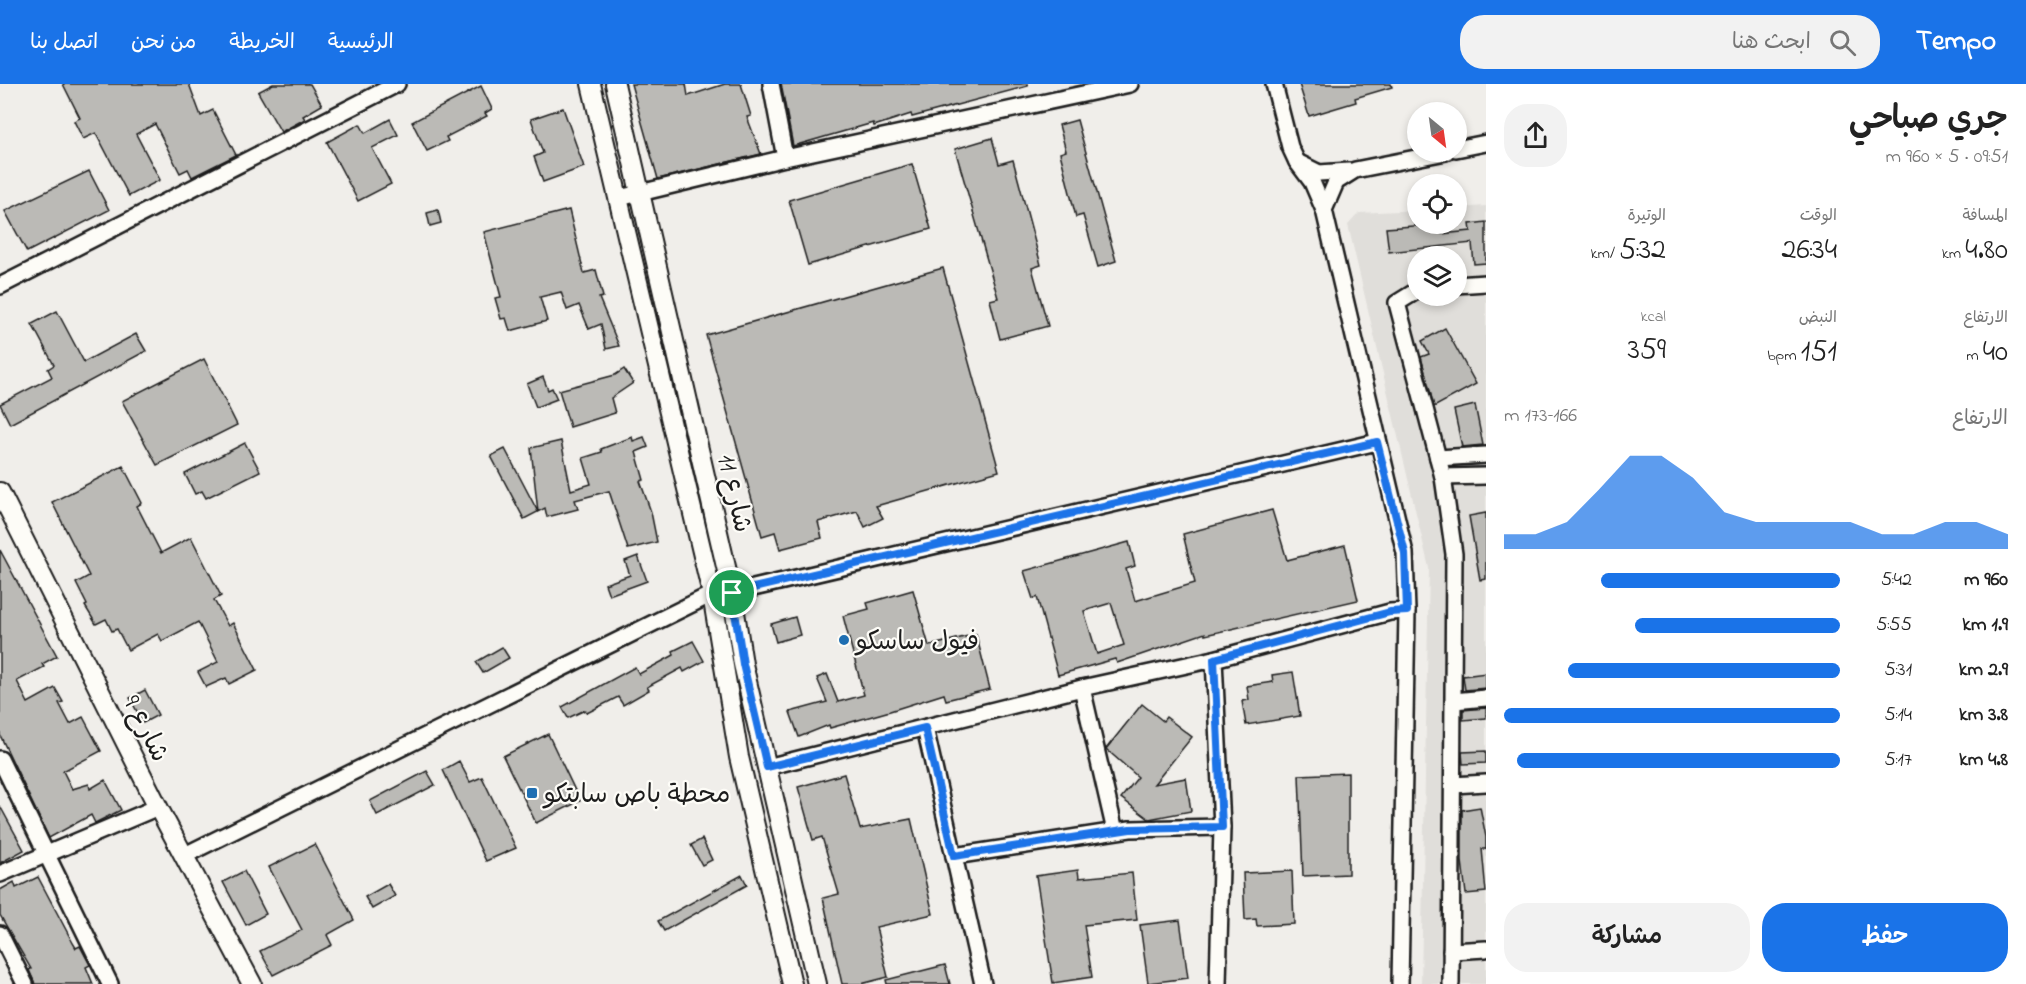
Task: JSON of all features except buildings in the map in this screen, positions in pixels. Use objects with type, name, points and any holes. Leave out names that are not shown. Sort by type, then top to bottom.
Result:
[{"type":"street","points":[[0,286],[397,84]]},
{"type":"street","name":"شارع 11","points":[[591,84],[712,594],[739,757],[792,984]]},
{"type":"street","name":"شارع 11","points":[[615,84],[732,593],[743,664],[817,984]]},
{"type":"street","points":[[771,84],[785,158]]},
{"type":"street","points":[[619,198],[785,158],[1130,84]]},
{"type":"street","points":[[1274,84],[1290,147],[1297,162],[1312,182],[1324,210],[1405,553],[1407,611],[1400,984]]},
{"type":"street","points":[[1467,147],[1486,143]]},
{"type":"street","points":[[1297,162],[1319,172],[1355,170],[1407,160]]},
{"type":"street","points":[[1324,210],[1336,182],[1355,170]]},
{"type":"street","points":[[1467,284],[1486,283]]},
{"type":"street","points":[[1407,297],[1397,303],[1443,477],[1454,555],[1451,984]]},
{"type":"street","points":[[732,593],[1377,442]]},
{"type":"street","points":[[1438,458],[1486,455]]},
{"type":"street","points":[[1443,477],[1486,476]]},
{"type":"street","name":"شارع 9","points":[[0,492],[158,807],[252,984]]},
{"type":"street","points":[[185,855],[712,594]]},
{"type":"street","points":[[767,767],[1082,688],[1214,659],[1390,612],[1407,611]]},
{"type":"street","points":[[1214,659],[1222,827],[1218,984]]},
{"type":"street","points":[[1082,688],[1115,831]]},
{"type":"street","points":[[1454,701],[1486,698]]},
{"type":"street","points":[[925,728],[983,984]]},
{"type":"street","points":[[0,759],[48,853],[110,984]]},
{"type":"street","points":[[1453,785],[1486,783]]},
{"type":"street","points":[[0,874],[158,807]]},
{"type":"street","points":[[954,856],[1115,831],[1222,827]]},
{"type":"street","points":[[0,934],[25,984]]},
{"type":"street","points":[[1451,951],[1486,949]]},
{"type":"shaded area","points":[[1486,206],[1486,984],[1421,984],[1429,568],[1348,225],[1359,213],[1407,211],[1407,234],[1467,234],[1467,207]]},
{"type":"place","name":"فيول ساسكو","points":[[844,640]]},
{"type":"place","name":"محطة باص سابتكو","points":[[532,793]]},
{"type":"route","points":[[1377,442],[1405,553],[1407,611],[1390,612],[1214,659],[1222,827],[1130,829],[954,856],[925,728],[767,767],[743,664],[732,593],[1377,442]]}]
